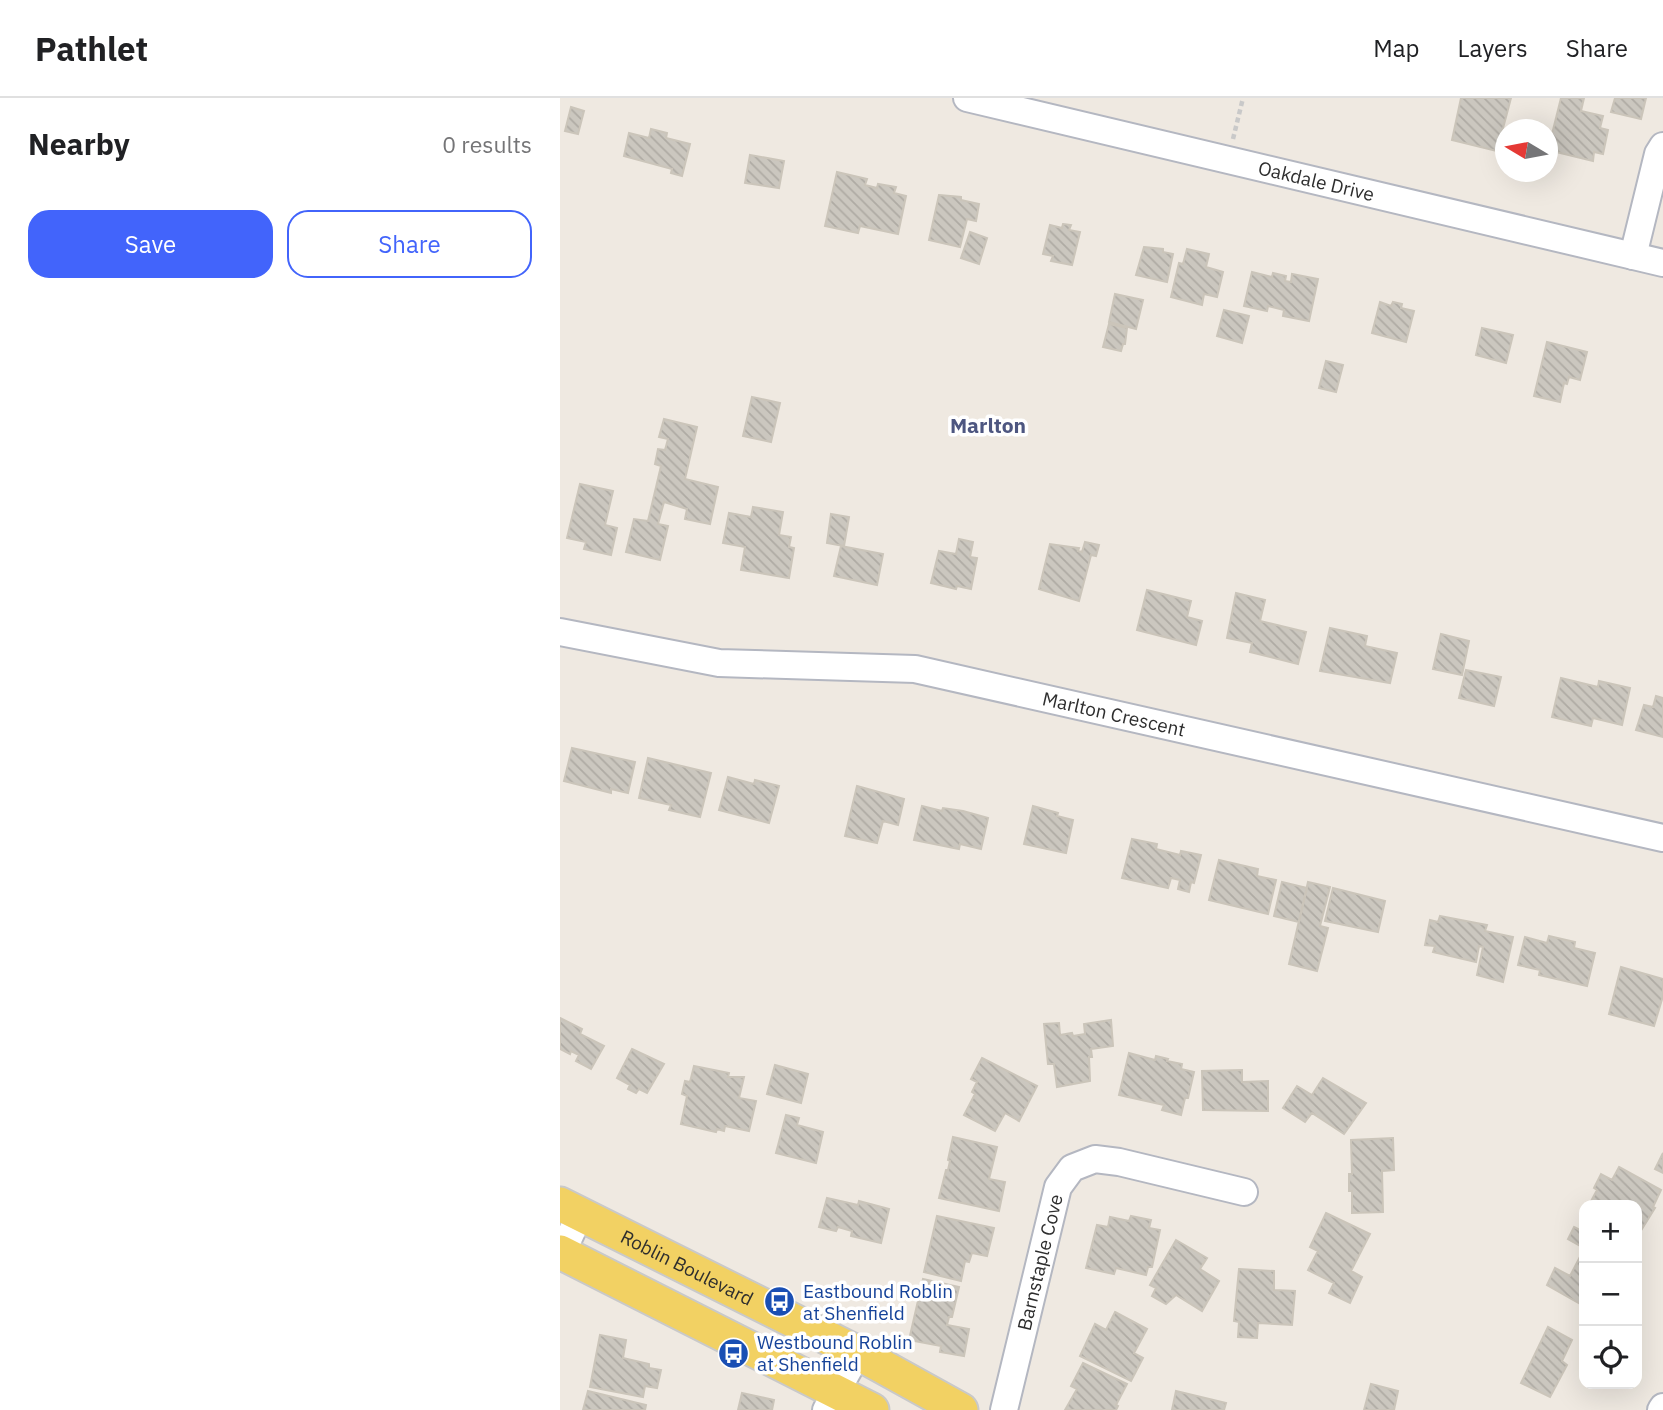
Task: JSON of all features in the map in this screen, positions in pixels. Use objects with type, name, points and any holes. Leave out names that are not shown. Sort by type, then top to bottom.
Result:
[{"type":"main road","name":"Roblin Boulevard","points":[[570,1209],[858,1353],[961,1410]]},
{"type":"main road","points":[[561,1254],[831,1401],[872,1410]]},
{"type":"street","name":"Oakdale Drive","points":[[968,98],[1663,263]]},
{"type":"street","points":[[1633,256],[1658,154],[1663,146]]},
{"type":"street","name":"Marlton Crescent","points":[[560,632],[719,663],[915,670],[1663,838]]},
{"type":"street","name":"Barnstaple Cove","points":[[1004,1410],[1058,1187],[1072,1168],[1094,1158],[1244,1192]]},
{"type":"street","points":[[561,1254],[570,1209]]},
{"type":"street","points":[[831,1401],[858,1353]]},
{"type":"path","points":[[1227,160],[1243,98]]},
{"type":"building","points":[[1461,98],[1511,98],[1505,119],[1495,119],[1495,151],[1452,140]]},
{"type":"building","points":[[1561,98],[1584,98],[1581,111],[1603,116],[1600,128],[1608,130],[1603,154],[1594,152],[1593,161],[1558,152],[1558,119],[1556,119]]},
{"type":"building","points":[[1615,98],[1646,98],[1641,119],[1611,112]]},
{"type":"building","points":[[571,107],[584,111],[578,134],[565,131]]},
{"type":"building","points":[[651,129],[667,133],[666,138],[690,144],[682,176],[671,173],[672,169],[624,156],[629,133],[649,138]]},
{"type":"building","points":[[750,155],[784,161],[779,188],[745,183]]},
{"type":"building","points":[[837,172],[867,179],[865,185],[877,188],[878,184],[896,187],[894,193],[906,196],[898,234],[860,226],[858,233],[825,226]]},
{"type":"building","points":[[939,195],[961,197],[961,200],[979,204],[976,221],[967,219],[960,247],[929,240]]},
{"type":"building","points":[[1063,224],[1071,225],[1069,230],[1080,232],[1072,265],[1051,261],[1053,256],[1043,254],[1050,225],[1062,228]]},
{"type":"building","points":[[970,232],[987,238],[979,264],[961,258]]},
{"type":"building","points":[[1144,247],[1163,249],[1163,252],[1173,254],[1167,282],[1136,275]]},
{"type":"building","points":[[1187,249],[1209,254],[1206,267],[1223,272],[1217,297],[1204,294],[1202,305],[1171,297],[1179,263],[1183,264]]},
{"type":"building","points":[[1252,272],[1272,277],[1273,273],[1286,276],[1285,281],[1291,282],[1292,274],[1318,279],[1309,321],[1283,316],[1284,310],[1268,306],[1267,311],[1244,306]]},
{"type":"building","points":[[1115,294],[1143,300],[1136,329],[1109,322]]},
{"type":"building","points":[[1380,302],[1391,306],[1393,302],[1402,304],[1401,308],[1414,311],[1406,342],[1372,333]]},
{"type":"building","points":[[1224,310],[1249,316],[1242,343],[1217,336]]},
{"type":"building","points":[[1109,324],[1127,328],[1125,344],[1121,351],[1103,347]]},
{"type":"building","points":[[1482,328],[1513,335],[1506,363],[1476,355]]},
{"type":"building","points":[[1547,342],[1587,352],[1580,380],[1569,377],[1567,384],[1564,383],[1560,402],[1534,396]]},
{"type":"building","points":[[1326,361],[1343,365],[1336,392],[1319,388]]},
{"type":"building","points":[[752,397],[780,403],[771,442],[743,436]]},
{"type":"building","points":[[664,419],[697,427],[685,479],[718,487],[710,524],[685,519],[687,509],[664,502],[658,524],[668,526],[660,560],[626,552],[634,519],[648,521],[661,466],[655,464],[658,449],[665,450],[668,439],[659,437]]},
{"type":"building","points":[[580,484],[613,491],[605,525],[617,528],[611,555],[584,549],[586,542],[567,538]]},
{"type":"building","points":[[753,507],[783,512],[779,535],[791,537],[789,547],[794,548],[789,578],[741,570],[745,547],[723,543],[729,513],[751,517]]},
{"type":"building","points":[[831,514],[849,517],[844,546],[827,543]]},
{"type":"building","points":[[959,539],[973,542],[970,557],[977,558],[971,589],[957,586],[956,589],[931,583],[939,551],[956,554]]},
{"type":"building","points":[[1085,542],[1099,545],[1096,556],[1091,555],[1079,601],[1039,589],[1050,544],[1079,548],[1078,551],[1082,552]]},
{"type":"building","points":[[841,546],[883,554],[877,585],[834,576]]},
{"type":"building","points":[[1147,590],[1191,601],[1187,617],[1202,621],[1196,645],[1137,630]]},
{"type":"building","points":[[1236,593],[1265,600],[1260,621],[1306,632],[1298,664],[1250,652],[1252,643],[1227,638]]},
{"type":"building","points":[[1330,628],[1367,636],[1365,646],[1397,653],[1390,683],[1320,671]]},
{"type":"building","points":[[1441,634],[1469,641],[1462,675],[1433,669]]},
{"type":"building","points":[[1466,670],[1501,677],[1494,706],[1459,698]]},
{"type":"building","points":[[1561,678],[1598,687],[1599,681],[1630,688],[1622,725],[1593,718],[1591,726],[1552,717]]},
{"type":"building","points":[[1656,696],[1663,698],[1663,737],[1636,730],[1644,705],[1653,707]]},
{"type":"building","points":[[572,748],[635,762],[628,793],[611,789],[611,793],[564,781]]},
{"type":"building","points":[[648,758],[711,773],[700,817],[669,810],[671,805],[639,798]]},
{"type":"building","points":[[728,777],[754,784],[755,780],[779,786],[769,823],[719,810]]},
{"type":"building","points":[[857,786],[904,799],[898,825],[883,821],[877,843],[845,836]]},
{"type":"building","points":[[922,806],[942,811],[943,808],[963,811],[988,818],[981,849],[960,844],[959,849],[914,840]]},
{"type":"building","points":[[1033,806],[1073,820],[1066,853],[1024,844]]},
{"type":"building","points":[[1132,839],[1157,844],[1156,849],[1180,855],[1181,851],[1201,855],[1189,892],[1178,889],[1180,880],[1171,878],[1168,888],[1122,878]]},
{"type":"building","points":[[1219,860],[1258,869],[1257,876],[1276,880],[1268,914],[1209,900]]},
{"type":"building","points":[[1282,882],[1307,888],[1299,922],[1274,916]]},
{"type":"building","points":[[1308,882],[1330,887],[1320,926],[1328,928],[1317,971],[1289,964]]},
{"type":"building","points":[[1333,888],[1385,901],[1378,932],[1325,921]]},
{"type":"building","points":[[1440,916],[1487,925],[1485,931],[1513,937],[1503,982],[1477,975],[1483,947],[1479,946],[1476,962],[1433,952],[1435,946],[1425,945],[1430,920],[1438,922]]},
{"type":"building","points":[[1549,936],[1575,942],[1574,948],[1595,953],[1587,986],[1539,975],[1540,970],[1518,965],[1525,937],[1547,943]]},
{"type":"building","points":[[1621,967],[1663,979],[1663,996],[1654,1026],[1609,1014]]},
{"type":"building","points":[[560,1018],[582,1029],[580,1034],[604,1046],[591,1069],[576,1061],[579,1055],[560,1049]]},
{"type":"building","points":[[1111,1020],[1113,1046],[1091,1049],[1090,1081],[1057,1087],[1054,1064],[1048,1064],[1044,1024],[1059,1023],[1060,1035],[1072,1033],[1073,1036],[1085,1034],[1084,1024]]},
{"type":"building","points":[[632,1049],[664,1064],[647,1093],[639,1089],[636,1093],[628,1089],[630,1085],[617,1078]]},
{"type":"building","points":[[1129,1053],[1155,1060],[1156,1056],[1168,1059],[1167,1061],[1182,1064],[1181,1069],[1194,1072],[1181,1115],[1162,1110],[1164,1105],[1119,1095]]},
{"type":"building","points":[[982,1058],[1037,1086],[1019,1121],[1005,1113],[995,1131],[964,1115],[975,1094],[972,1092],[977,1082],[971,1079]]},
{"type":"building","points":[[775,1065],[808,1074],[801,1103],[767,1094]]},
{"type":"building","points":[[694,1066],[729,1073],[728,1077],[744,1077],[739,1098],[756,1101],[749,1131],[725,1126],[724,1131],[717,1129],[716,1132],[681,1124],[687,1096],[682,1094],[685,1081],[690,1082]]},
{"type":"building","points":[[1242,1070],[1242,1082],[1268,1081],[1268,1111],[1203,1110],[1202,1071]]},
{"type":"building","points":[[1323,1078],[1366,1103],[1344,1134],[1312,1113],[1305,1122],[1283,1108],[1297,1086],[1312,1095]]},
{"type":"building","points":[[786,1115],[799,1118],[797,1125],[823,1132],[816,1163],[776,1153]]},
{"type":"building","points":[[953,1137],[997,1147],[989,1179],[1005,1182],[999,1211],[939,1198],[948,1170]]},
{"type":"building","points":[[1393,1138],[1394,1170],[1382,1171],[1383,1212],[1352,1213],[1352,1191],[1349,1191],[1349,1174],[1352,1174],[1351,1140]]},
{"type":"building","points":[[1663,1153],[1663,1173],[1655,1169]]},
{"type":"building","points":[[1619,1167],[1661,1190],[1653,1207],[1655,1208],[1642,1229],[1642,1200],[1592,1200],[1601,1174],[1612,1180]]},
{"type":"building","points":[[827,1198],[858,1205],[859,1201],[889,1209],[881,1243],[851,1236],[852,1231],[838,1227],[836,1231],[819,1227]]},
{"type":"building","points":[[1326,1213],[1370,1234],[1351,1271],[1362,1277],[1350,1303],[1329,1293],[1334,1283],[1308,1270],[1318,1251],[1310,1247]]},
{"type":"building","points":[[937,1216],[994,1228],[987,1256],[972,1253],[969,1262],[965,1261],[961,1281],[924,1272]]},
{"type":"building","points":[[1131,1216],[1151,1220],[1149,1228],[1160,1230],[1152,1267],[1148,1267],[1146,1275],[1116,1268],[1114,1274],[1086,1268],[1097,1225],[1108,1227],[1110,1217],[1129,1221]]},
{"type":"building","points":[[1574,1227],[1579,1230],[1579,1245],[1568,1239]]},
{"type":"building","points":[[1176,1240],[1207,1258],[1200,1269],[1219,1281],[1202,1311],[1176,1295],[1166,1304],[1152,1296],[1156,1288],[1150,1285]]},
{"type":"building","points":[[1579,1259],[1579,1303],[1547,1285],[1555,1268],[1570,1276]]},
{"type":"building","points":[[1239,1269],[1274,1271],[1274,1290],[1295,1291],[1292,1325],[1258,1323],[1257,1338],[1238,1337],[1239,1322],[1234,1321]]},
{"type":"building","points":[[923,1279],[959,1287],[952,1317],[949,1317],[947,1325],[969,1329],[964,1356],[940,1352],[941,1346],[909,1340]]},
{"type":"building","points":[[1115,1312],[1147,1329],[1134,1353],[1143,1358],[1131,1381],[1080,1356],[1095,1324],[1106,1330]]},
{"type":"building","points":[[1548,1327],[1572,1340],[1562,1361],[1567,1365],[1550,1397],[1521,1383]]},
{"type":"building","points":[[600,1335],[626,1340],[623,1358],[649,1364],[649,1368],[661,1370],[657,1388],[645,1386],[643,1397],[590,1387]]},
{"type":"building","points":[[1083,1363],[1127,1384],[1116,1410],[1065,1410],[1077,1389],[1071,1386]]},
{"type":"building","points":[[1371,1384],[1398,1391],[1394,1410],[1364,1410]]},
{"type":"building","points":[[588,1391],[646,1405],[645,1410],[583,1410]]},
{"type":"building","points":[[1176,1391],[1226,1403],[1224,1410],[1172,1410]]},
{"type":"building","points":[[742,1393],[774,1400],[772,1410],[738,1410]]},
{"type":"place","name":"Eastbound Roblin at Shenfield","points":[[780,1302]]},
{"type":"place","name":"Westbound Roblin at Shenfield","points":[[734,1353]]},
{"type":"district","name":"Marlton","points":[[988,425]]}]
